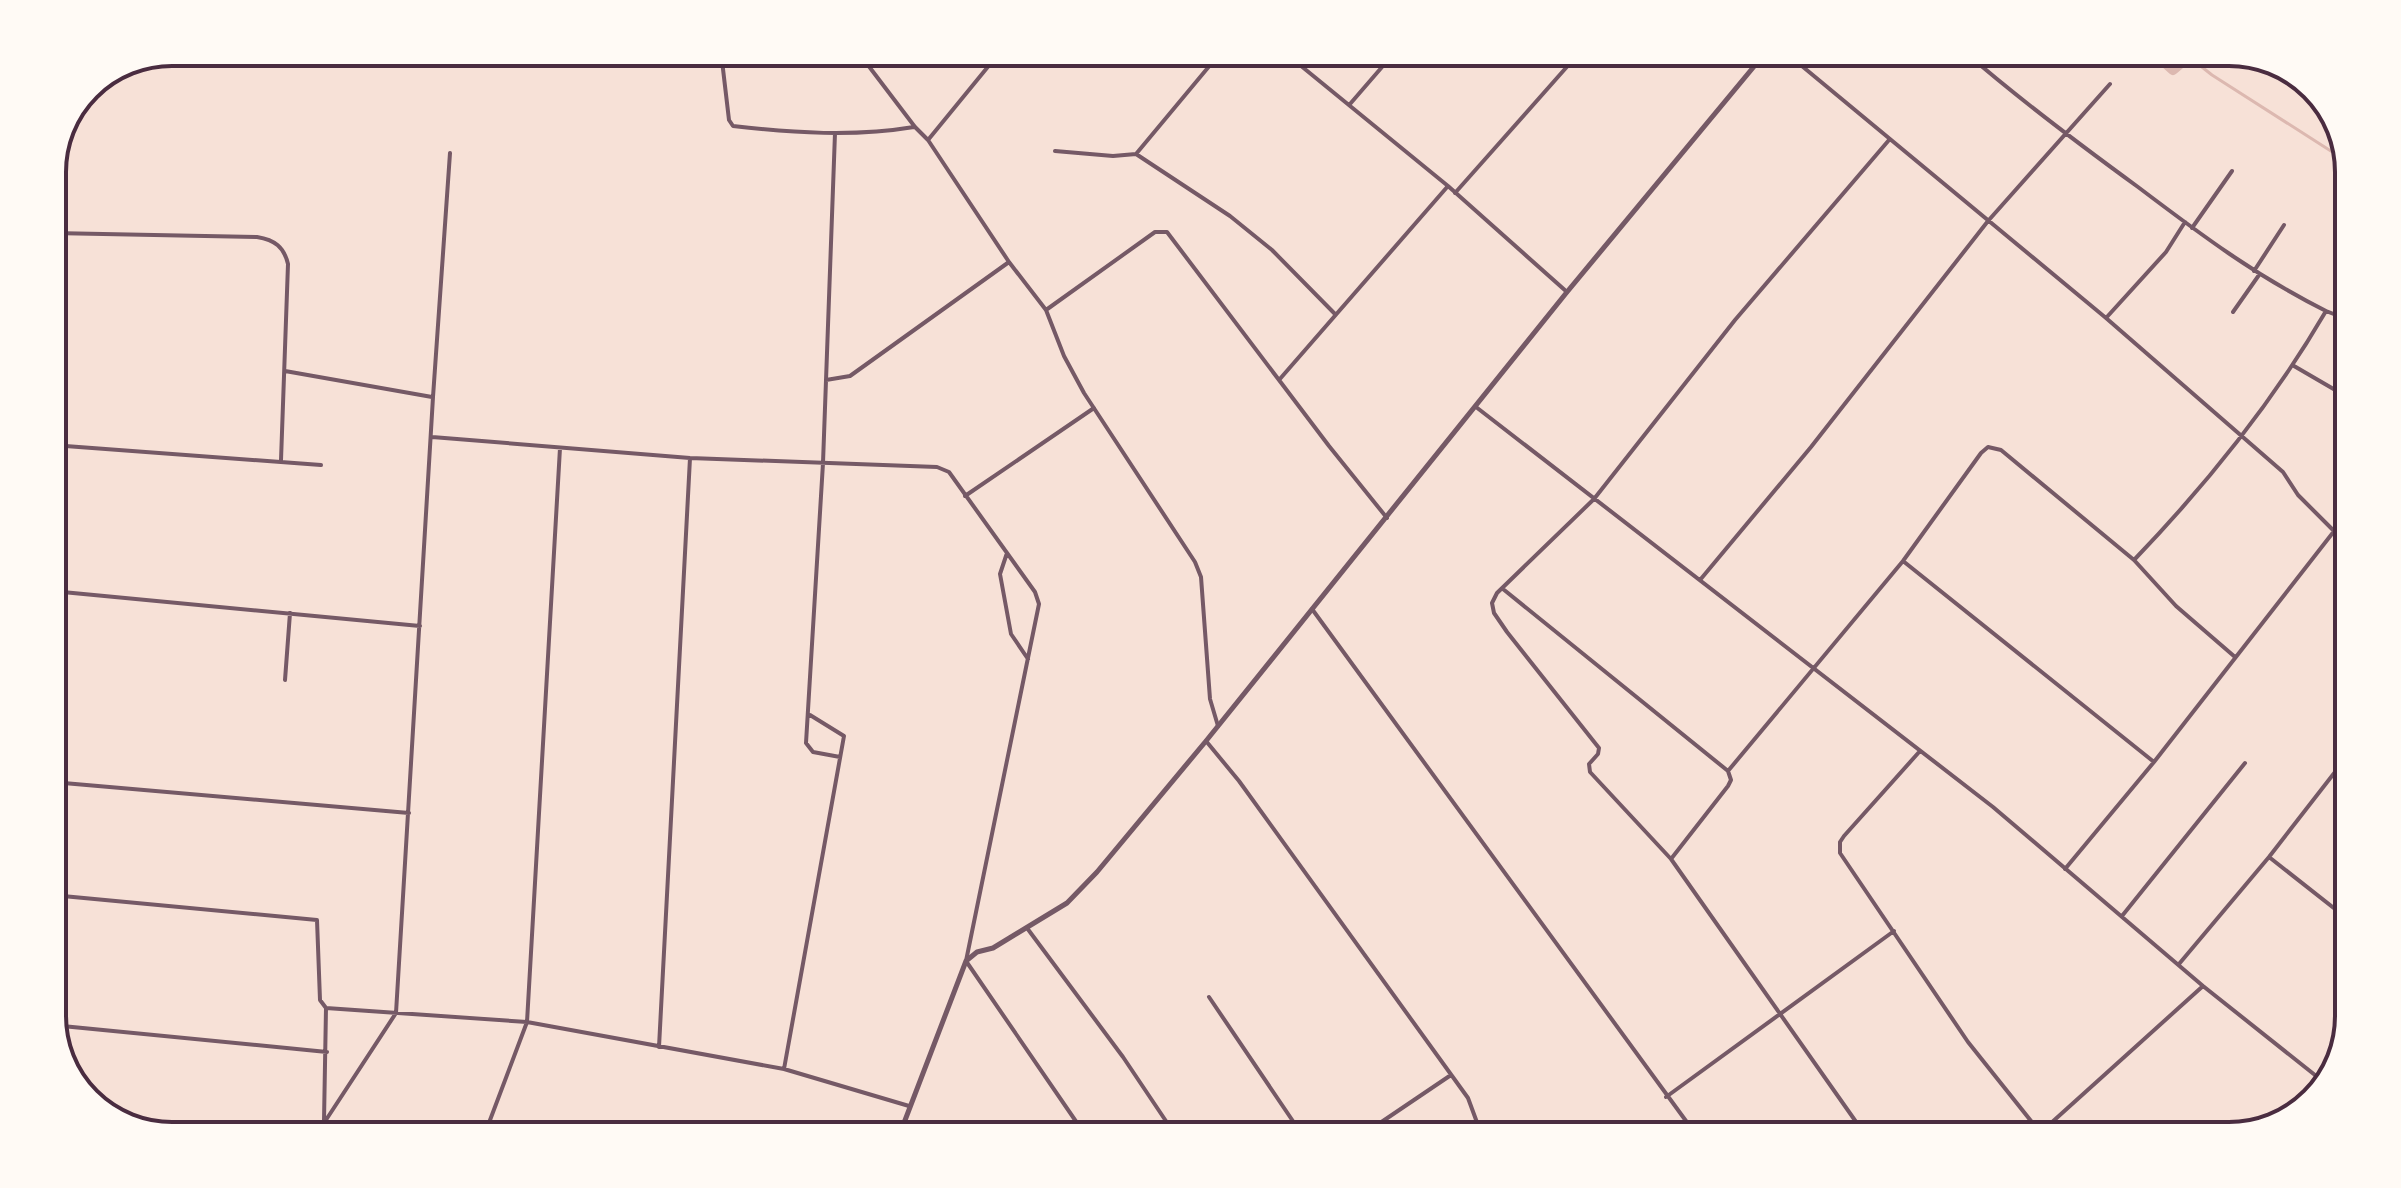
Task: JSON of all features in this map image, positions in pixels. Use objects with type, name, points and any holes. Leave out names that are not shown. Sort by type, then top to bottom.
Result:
[{"type":"street","points":[[723,66],[731,125],[835,133],[874,133],[915,127]]},
{"type":"street","points":[[869,66],[928,140],[1009,262],[1046,310],[1064,356],[1094,408],[1198,569],[1210,699],[1218,726]]},
{"type":"street","points":[[928,140],[989,66]]},
{"type":"street","points":[[1136,154],[1209,66]]},
{"type":"street","points":[[1302,66],[1448,186],[1567,292]]},
{"type":"street","points":[[1350,104],[1383,66]]},
{"type":"street","points":[[1455,193],[1568,66]]},
{"type":"street","points":[[966,961],[1067,903],[1116,850],[1567,292],[1754,66]]},
{"type":"street","points":[[1802,66],[2106,318],[2287,476],[2298,495],[2334,531],[2154,762],[2065,869]]},
{"type":"street","points":[[1982,66],[2064,133],[2192,228],[2259,275],[2335,315]]},
{"type":"street","points":[[1700,580],[1811,447],[1988,221],[2110,84]]},
{"type":"street","points":[[835,133],[823,463],[806,743],[808,749],[840,757]]},
{"type":"street","points":[[1856,1122],[1671,859],[1590,772],[1589,764],[1599,748],[1540,676],[1494,613],[1492,603],[1594,499],[1735,320],[1889,140]]},
{"type":"street","points":[[1055,151],[1113,156],[1136,154],[1230,216],[1272,250],[1335,314]]},
{"type":"street","points":[[325,1122],[396,1013],[450,153]]},
{"type":"street","points":[[2192,228],[2232,171]]},
{"type":"street","points":[[1279,380],[1448,186]]},
{"type":"street","points":[[2106,318],[2166,252],[2185,222]]},
{"type":"street","points":[[2254,271],[2284,225]]},
{"type":"street","points":[[1046,310],[1155,232],[1162,231],[1171,236],[1387,518]]},
{"type":"street","points":[[66,233],[257,237],[274,242],[285,253],[288,264],[281,460]]},
{"type":"street","points":[[826,380],[850,376],[1009,262]]},
{"type":"street","points":[[2233,312],[2259,275]]},
{"type":"street","points":[[2134,560],[2242,437],[2294,366],[2326,311]]},
{"type":"street","points":[[2294,366],[2335,390]]},
{"type":"street","points":[[285,371],[433,397]]},
{"type":"street","points":[[1475,406],[1993,807],[2203,986],[2316,1076]]},
{"type":"street","points":[[965,496],[1094,408]]},
{"type":"street","points":[[432,437],[690,458],[942,468],[949,472],[1038,597],[1039,607],[966,961],[904,1122]]},
{"type":"street","points":[[66,446],[321,465]]},
{"type":"street","points":[[1728,771],[1903,561],[1981,453],[1992,447],[2001,450],[2134,560],[2176,606],[2235,657]]},
{"type":"street","points":[[489,1122],[527,1022],[560,448]]},
{"type":"street","points":[[659,1047],[690,458]]},
{"type":"street","points":[[1007,553],[1000,574],[1011,634],[1028,659]]},
{"type":"street","points":[[1903,561],[2154,762]]},
{"type":"street","points":[[1503,589],[1728,771],[1731,780],[1728,786],[1671,859]]},
{"type":"street","points":[[66,592],[420,626]]},
{"type":"street","points":[[1312,609],[1686,1122]]},
{"type":"street","points":[[285,680],[290,613]]},
{"type":"street","points":[[784,1069],[843,735],[808,713]]},
{"type":"street","points":[[1206,741],[1239,781],[1468,1098],[1477,1122]]},
{"type":"street","points":[[1920,751],[1840,842],[1840,853],[1968,1042],[2032,1122]]},
{"type":"street","points":[[2122,916],[2245,763]]},
{"type":"street","points":[[2179,964],[2335,773]]},
{"type":"street","points":[[66,783],[409,813]]},
{"type":"street","points":[[2269,857],[2335,909]]},
{"type":"street","points":[[66,896],[316,919],[319,924],[320,1000],[326,1008],[324,1122]]},
{"type":"street","points":[[1027,928],[1123,1057],[1167,1122]]},
{"type":"street","points":[[1666,1097],[1894,931]]},
{"type":"street","points":[[966,961],[1076,1122]]},
{"type":"street","points":[[2055,1122],[2203,986]]},
{"type":"street","points":[[1209,997],[1294,1122]]},
{"type":"street","points":[[326,1008],[527,1022],[784,1069],[909,1106]]},
{"type":"street","points":[[66,1026],[327,1052]]},
{"type":"street","points":[[1381,1122],[1451,1075]]},
{"type":"waterway","points":[[2169,66],[2173,70],[2178,66]]},
{"type":"waterway","points":[[2201,66],[2333,153]]}]
